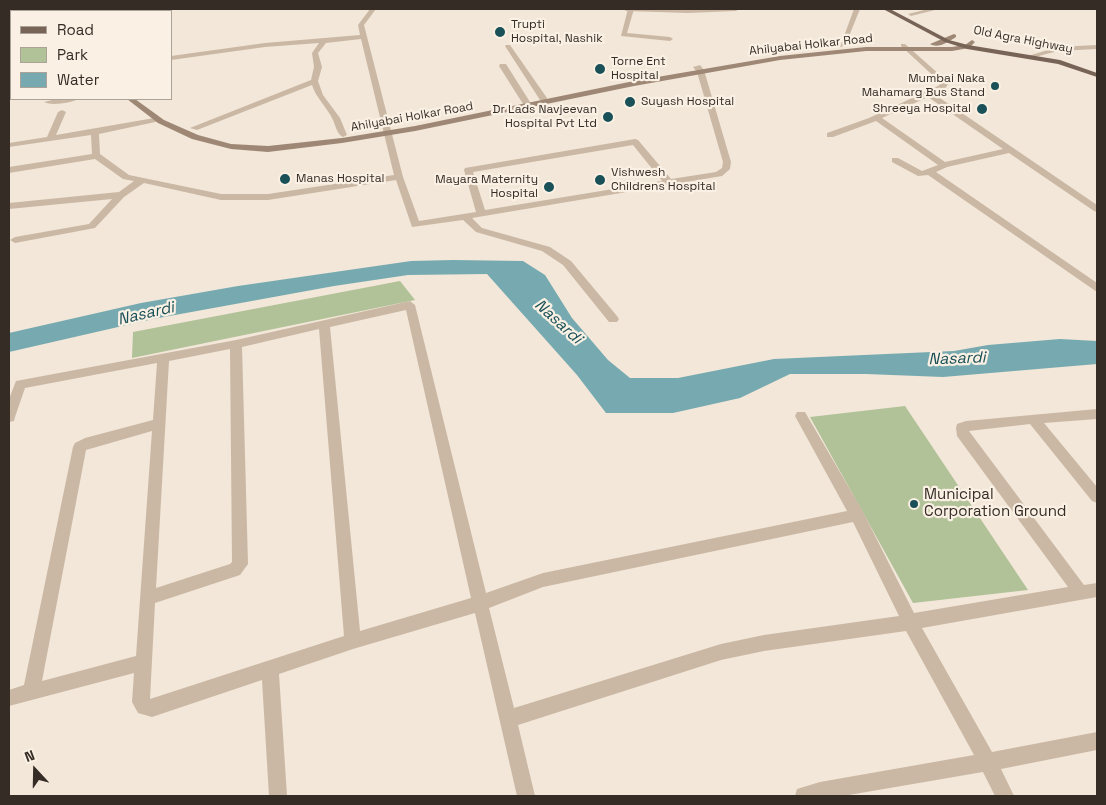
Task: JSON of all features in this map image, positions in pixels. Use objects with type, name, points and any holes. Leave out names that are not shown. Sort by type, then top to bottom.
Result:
[{"type":"main road","points":[[886,9],[949,36]]},
{"type":"main road","points":[[901,9],[949,36]]},
{"type":"main road","name":"Ahilyabai Holkar Road","points":[[132,100],[157,119],[205,141],[251,149],[286,148],[387,132],[699,69],[747,57],[842,46],[906,47],[932,44],[949,36]]},
{"type":"main road","name":"Old Agra Highway","points":[[949,36],[969,45],[1060,62],[1097,75]]},
{"type":"main road","name":"Ahilyabai Holkar Road","points":[[143,100],[159,111],[194,128],[251,143],[273,143],[387,132],[543,98],[699,69],[853,50],[969,45]]},
{"type":"main road","name":"Old Agra Highway","points":[[969,45],[1040,53],[1068,59],[1097,69]]},
{"type":"street","points":[[373,9],[361,25],[399,177],[415,226],[719,174],[726,169],[727,162],[699,69]]},
{"type":"street","points":[[626,9],[736,9]]},
{"type":"street","points":[[632,9],[623,35],[670,39]]},
{"type":"street","points":[[842,46],[857,9]]},
{"type":"street","points":[[911,14],[936,9]]},
{"type":"street","points":[[172,58],[265,46],[365,37]]},
{"type":"street","points":[[324,41],[316,53],[318,68],[314,81],[319,96],[336,118],[343,135]]},
{"type":"street","points":[[508,46],[543,98]]},
{"type":"street","points":[[830,135],[877,118],[928,94],[945,83],[906,47]]},
{"type":"street","points":[[1031,56],[1058,49],[1097,47]]},
{"type":"street","points":[[503,66],[526,102]]},
{"type":"street","points":[[194,128],[314,81]]},
{"type":"street","points":[[928,94],[1097,209]]},
{"type":"street","points":[[48,102],[65,100]]},
{"type":"street","points":[[50,139],[62,112]]},
{"type":"street","points":[[877,118],[944,165]]},
{"type":"street","points":[[9,145],[95,132],[157,119]]},
{"type":"street","points":[[95,132],[94,144],[97,156],[126,177],[221,197],[246,198],[399,177]]},
{"type":"street","points":[[481,214],[468,170],[635,142],[669,183]]},
{"type":"street","points":[[895,160],[921,174],[944,165],[1010,150]]},
{"type":"street","points":[[9,170],[97,156]]},
{"type":"street","points":[[930,172],[1097,288]]},
{"type":"street","points":[[15,240],[92,226],[121,195],[141,181]]},
{"type":"street","points":[[9,206],[121,195]]},
{"type":"street","points":[[465,218],[479,230],[523,241],[559,257],[567,263],[613,319]]},
{"type":"street","points":[[9,417],[14,385],[236,344],[324,326],[410,305],[526,796]]},
{"type":"street","points":[[324,326],[353,641]]},
{"type":"street","points":[[148,598],[234,570],[240,564],[236,344]]},
{"type":"street","points":[[164,358],[141,702],[144,707],[152,708],[353,641],[481,603],[560,576],[857,516]]},
{"type":"street","points":[[508,719],[720,652],[764,643],[910,622],[1089,592],[962,432],[962,428],[1033,419],[1097,414]]},
{"type":"street","points":[[800,416],[857,516],[910,622],[1005,796]]},
{"type":"street","points":[[1033,419],[1097,497]]},
{"type":"street","points":[[30,692],[80,447],[85,443],[159,424]]},
{"type":"street","points":[[9,698],[144,662]]},
{"type":"street","points":[[270,668],[278,796]]},
{"type":"street","points":[[804,796],[820,791],[1097,741]]},
{"type":"green space","points":[[400,281],[415,300],[132,358],[133,332]]},
{"type":"green space","name":"Municipal Corporation Ground","points":[[905,406],[1028,590],[913,603],[810,417]]},
{"type":"water","name":"Nasardi","points":[[411,261],[523,261],[545,275],[572,318],[608,360],[630,378],[678,378],[774,359],[954,351],[988,345],[1060,339],[1097,341],[1097,364],[943,377],[790,374],[740,398],[673,413],[606,413],[577,375],[487,274],[408,275],[334,286],[153,319],[9,352],[9,333],[141,303],[238,286]]},
{"type":"place","name":"Trupti Hospital, Nashik","points":[[500,32]]},
{"type":"place","name":"Torne Ent Hospital","points":[[600,69]]},
{"type":"place","name":"Mumbai Naka Mahamarg Bus Stand","points":[[995,86]]},
{"type":"place","name":"Suyash Hospital","points":[[630,102]]},
{"type":"place","name":"Shreeya Hospital","points":[[982,109]]},
{"type":"place","name":"Dr Lads Navjeevan Hospital Pvt Ltd","points":[[608,117]]},
{"type":"place","name":"Manas Hospital","points":[[285,179]]},
{"type":"place","name":"Vishwesh Childrens Hospital","points":[[600,180]]},
{"type":"place","name":"Mayara Maternity Hospital","points":[[549,187]]},
{"type":"place","name":"Municipal Corporation Ground","points":[[914,504]]}]
